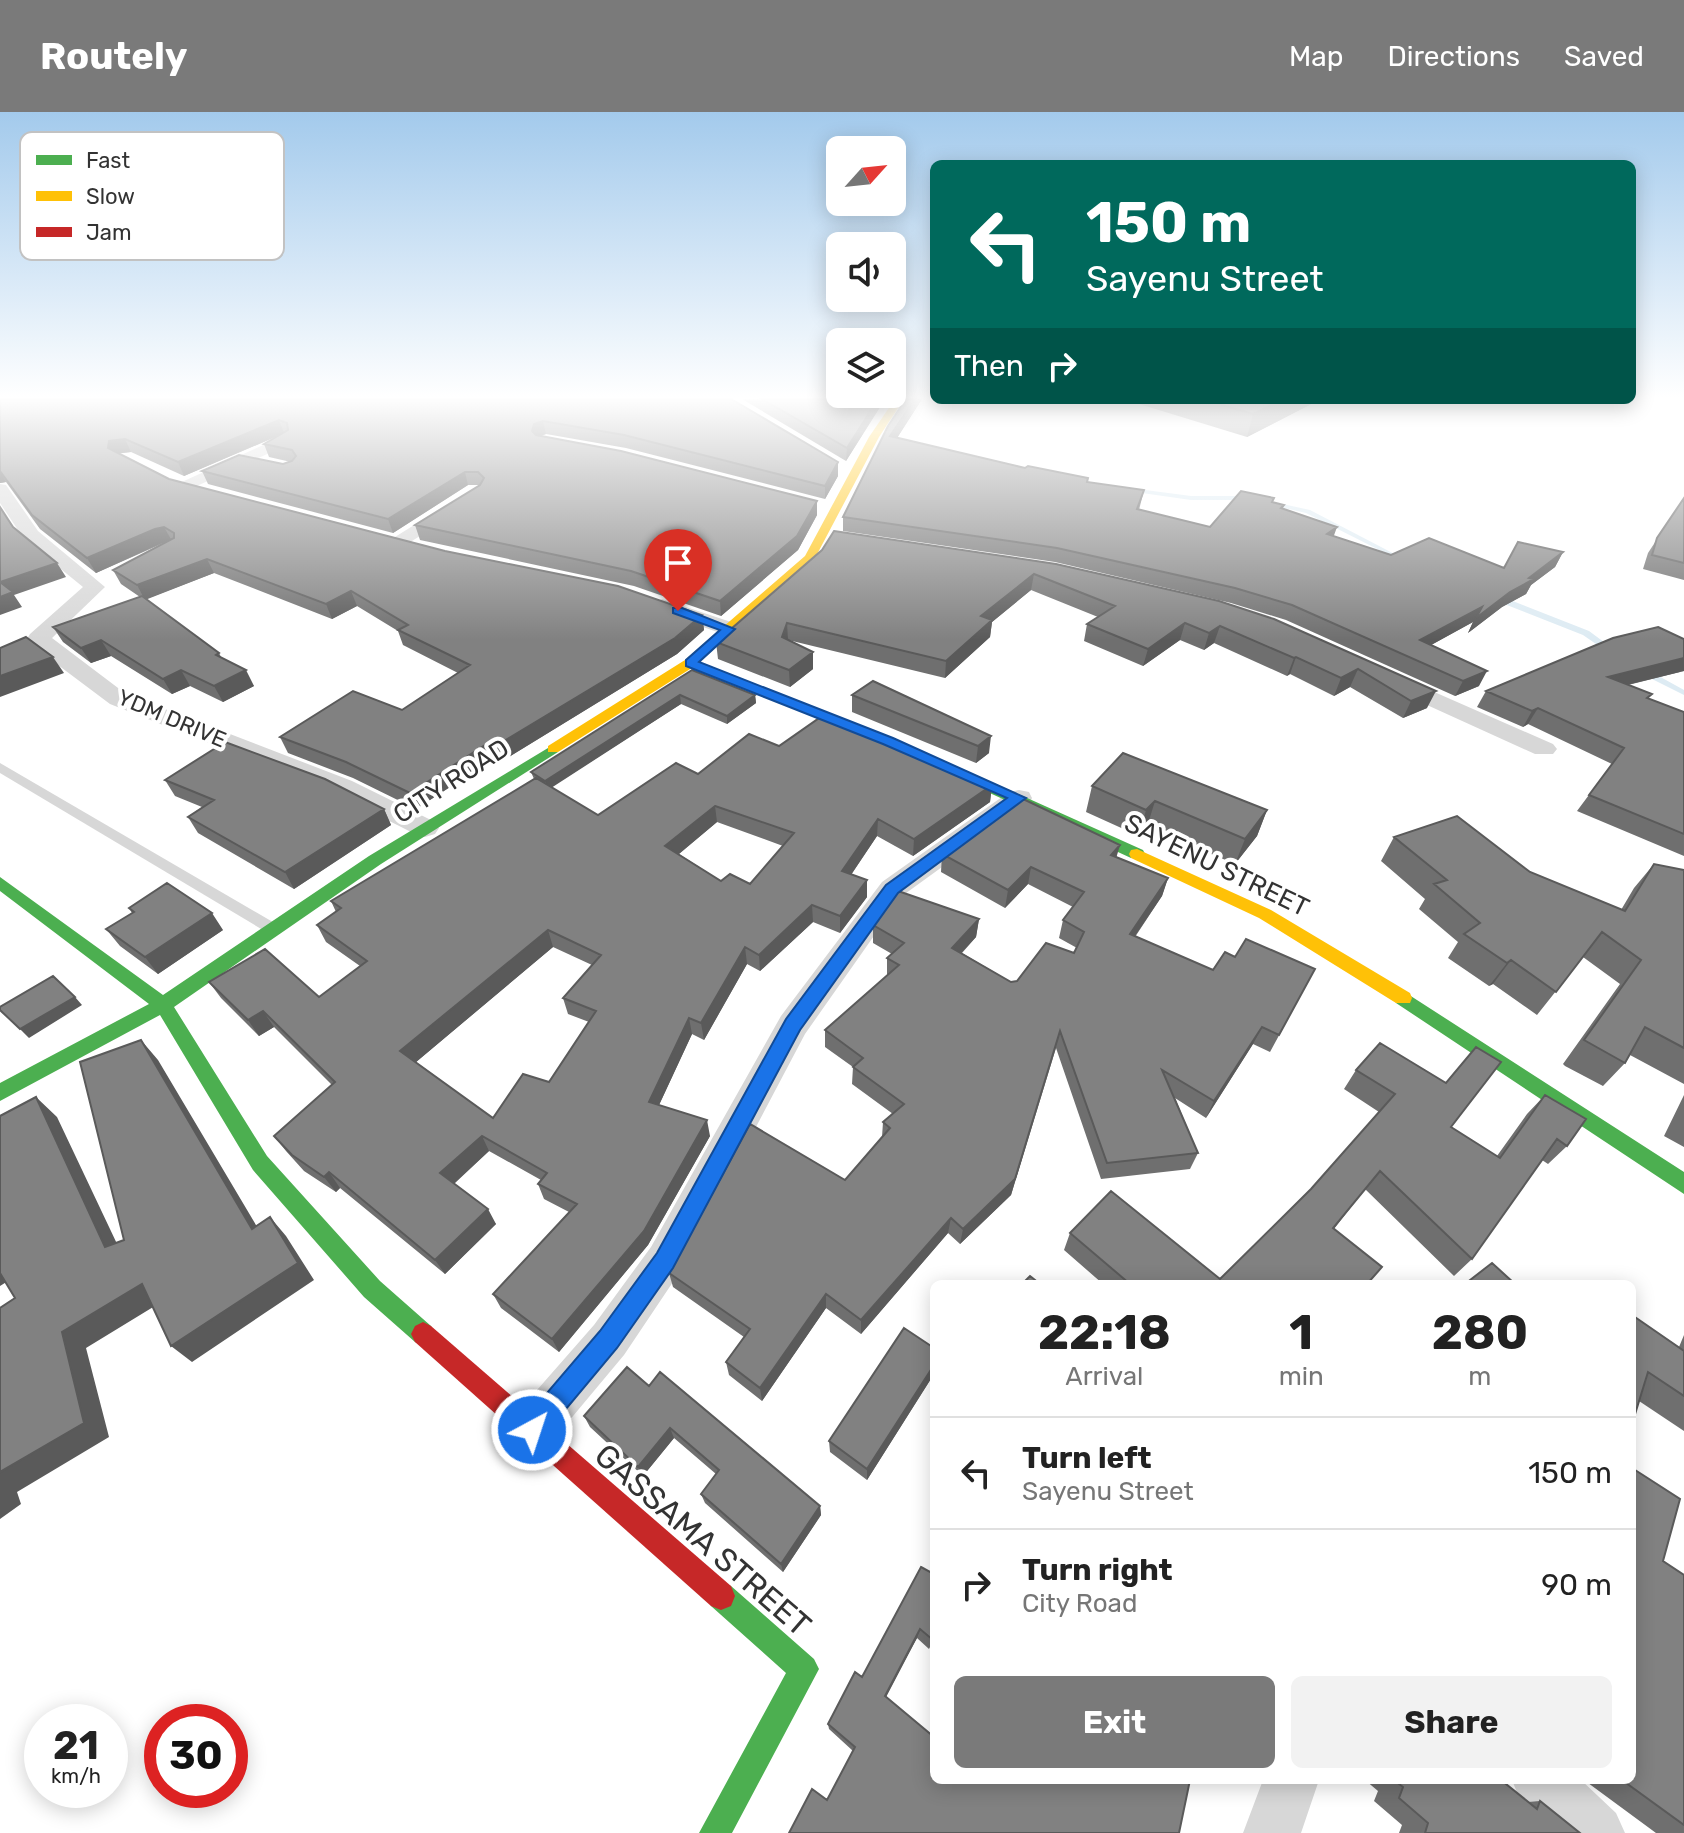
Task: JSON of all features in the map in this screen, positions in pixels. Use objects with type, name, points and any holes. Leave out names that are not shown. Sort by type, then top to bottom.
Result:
[{"type":"street","points":[[188,487],[203,479]]},
{"type":"street","name":"CITY ROAD","points":[[0,1093],[163,1005],[425,828],[690,663],[832,538],[828,509],[842,479]]},
{"type":"street","name":"YDM DRIVE","points":[[0,489],[31,535],[101,584],[38,639],[118,699],[343,787],[425,828]]},
{"type":"street","points":[[423,550],[390,540],[463,500]]},
{"type":"street","points":[[641,598],[729,629]]},
{"type":"street","name":"SAYENU STREET","points":[[690,663],[888,741],[1019,798],[1265,914],[1374,978],[1684,1184]]},
{"type":"street","points":[[1376,674],[1544,749]]},
{"type":"street","points":[[532,1430],[609,1340],[665,1260],[793,1025],[892,889],[1019,798]]},
{"type":"street","name":"GASSAMA STREET","points":[[0,883],[163,1005],[260,1163],[372,1289],[804,1669],[715,1833]]},
{"type":"street","points":[[1272,1833],[1290,1784]]},
{"type":"street","points":[[1544,1784],[1596,1833]]},
{"type":"lane","points":[[0,767],[273,929]]},
{"type":"building","points":[[6,479],[170,479],[445,551],[618,586],[702,615],[675,638],[499,744],[493,740],[410,793],[346,762],[280,737],[353,691],[402,710],[470,665],[398,630],[408,625],[351,591],[326,604],[207,559],[137,585],[113,570],[174,538],[174,533],[164,527],[155,529],[87,558],[32,515]]},
{"type":"building","points":[[234,479],[453,479],[388,519]]},
{"type":"building","points":[[483,479],[732,479],[817,501],[797,536],[720,601],[631,571],[415,525],[480,485]]},
{"type":"building","points":[[799,479],[829,479],[825,486]]},
{"type":"building","points":[[862,479],[1088,479],[1087,482],[1144,490],[1137,509],[1210,527],[1241,491],[1274,498],[1272,502],[1284,505],[1281,508],[1337,527],[1327,534],[1391,555],[1429,538],[1504,568],[1518,542],[1563,552],[1529,578],[1534,579],[1510,592],[1476,618],[1482,607],[1420,640],[1487,671],[1463,681],[1292,605],[1235,588],[1057,548],[843,517]]},
{"type":"building","points":[[1684,498],[1684,563],[1652,555],[1657,538]]},
{"type":"building","points":[[0,507],[13,527],[57,563],[0,582]]},
{"type":"building","points":[[834,531],[1056,564],[1219,601],[1274,619],[1436,691],[1411,701],[1358,669],[1341,678],[1220,626],[1209,633],[1185,623],[1148,649],[1087,624],[1115,606],[1034,574],[981,616],[992,620],[946,661],[787,623],[782,637],[813,652],[789,670],[716,642],[822,550]]},
{"type":"building","points":[[0,582],[13,592],[0,597]]},
{"type":"building","points":[[142,596],[219,653],[216,655],[246,670],[214,686],[181,670],[163,679],[101,640],[81,648],[53,627]]},
{"type":"building","points":[[1658,627],[1684,639],[1684,658],[1608,677],[1652,694],[1647,698],[1684,712],[1684,834],[1589,795],[1624,748],[1538,708],[1532,711],[1486,691],[1613,638]]},
{"type":"building","points":[[26,637],[53,657],[0,676],[0,648]]},
{"type":"building","points":[[692,670],[755,695],[727,716],[680,695],[545,781],[531,772]]},
{"type":"building","points":[[873,681],[991,736],[978,746],[852,695]]},
{"type":"building","points":[[825,714],[992,785],[914,839],[878,819],[842,871],[867,880],[840,916],[812,905],[759,955],[745,947],[701,1023],[689,1018],[649,1102],[707,1120],[644,1231],[552,1339],[493,1294],[577,1204],[538,1184],[547,1173],[482,1136],[440,1173],[488,1209],[435,1260],[329,1172],[324,1177],[292,1155],[274,1136],[335,1082],[263,1011],[248,1020],[209,982],[265,949],[319,997],[367,961],[317,925],[341,908],[331,901],[536,778],[598,815],[676,763],[698,774],[749,734],[779,746]],"holes":[[[715,806],[794,833],[750,884],[730,874],[721,881],[665,846]],[[548,930],[601,955],[563,998],[596,1011],[549,1082],[523,1074],[493,1118],[400,1051]]]},
{"type":"building","points":[[225,742],[325,779],[384,809],[285,872],[188,817],[214,800],[165,780]]},
{"type":"building","points":[[1123,753],[1267,810],[1245,839],[1155,801],[1146,810],[1092,786]]},
{"type":"building","points":[[1021,798],[1120,845],[1111,855],[1168,878],[1130,934],[1213,970],[1225,952],[1235,957],[1246,939],[1315,969],[1279,1035],[1262,1027],[1214,1101],[1162,1070],[1198,1153],[1107,1163],[1060,1031],[1015,1179],[963,1229],[951,1218],[861,1320],[826,1294],[760,1388],[726,1362],[750,1329],[669,1273],[750,1124],[845,1180],[890,1128],[883,1122],[904,1104],[853,1067],[863,1058],[825,1030],[899,965],[887,958],[904,943],[873,925],[898,891],[979,919],[952,948],[1011,982],[1017,981],[1046,943],[1074,953],[1084,932],[1063,920],[1084,892],[1031,867],[1008,890],[942,854]]},
{"type":"building","points":[[1457,816],[1530,872],[1625,911],[1654,864],[1684,870],[1684,1048],[1645,1027],[1625,1063],[1584,1040],[1641,960],[1602,932],[1556,992],[1511,960],[1507,963],[1464,934],[1480,923],[1434,884],[1447,880],[1394,837]]},
{"type":"building","points":[[167,883],[212,913],[145,957],[106,929],[134,912],[129,908]]},
{"type":"building","points":[[53,976],[75,997],[20,1029],[0,1010],[0,1007]]},
{"type":"building","points":[[141,1040],[252,1229],[270,1217],[298,1263],[171,1346],[142,1284],[62,1332],[84,1423],[0,1472],[0,1308],[15,1298],[0,1273],[0,1116],[36,1097],[105,1247],[124,1240],[80,1062]]},
{"type":"building","points":[[1380,1043],[1446,1083],[1476,1047],[1501,1062],[1451,1127],[1500,1158],[1545,1095],[1586,1119],[1567,1146],[1557,1139],[1472,1259],[1380,1171],[1333,1228],[1382,1267],[1371,1280],[1125,1280],[1070,1233],[1111,1191],[1220,1279],[1311,1189],[1395,1094],[1356,1070]]},
{"type":"building","points":[[1492,1263],[1511,1280],[1470,1280]]},
{"type":"building","points":[[1636,1318],[1684,1351],[1684,1396],[1648,1372],[1636,1411]]},
{"type":"building","points":[[904,1328],[930,1345],[930,1371],[867,1469],[829,1441]]},
{"type":"building","points":[[627,1367],[649,1386],[660,1372],[820,1506],[781,1564],[701,1494],[719,1470],[670,1428],[638,1467],[584,1416]]},
{"type":"building","points":[[1636,1471],[1680,1499],[1663,1561],[1684,1575],[1684,1825],[1628,1784],[1636,1784]]},
{"type":"building","points":[[921,1567],[930,1572],[930,1637],[920,1629],[885,1696],[930,1734],[930,1784],[1189,1784],[1179,1833],[789,1833],[812,1789],[827,1800],[855,1747],[828,1724],[855,1672],[862,1677]]},
{"type":"building","points":[[1399,1784],[1506,1784],[1537,1809],[1540,1801],[1580,1833],[1425,1833],[1428,1823],[1399,1798],[1403,1787]]},
{"type":"waterway","points":[[1130,490],[1191,498],[1248,498]]},
{"type":"waterway","points":[[1269,503],[1308,511],[1403,560]]},
{"type":"waterway","points":[[1497,598],[1586,633],[1612,651]]},
{"type":"waterway","points":[[1643,671],[1684,693]]},
{"type":"traffic: fast","points":[[690,663],[888,741],[1137,854]]},
{"type":"traffic: fast","points":[[0,1093],[163,1005],[375,860],[553,749]]},
{"type":"traffic: fast","points":[[0,883],[163,1005],[260,1163],[372,1289],[423,1334]]},
{"type":"traffic: fast","points":[[1403,998],[1684,1184]]},
{"type":"traffic: fast","points":[[715,1833],[804,1669],[721,1596]]},
{"type":"traffic: slow","points":[[553,749],[690,663],[810,558],[852,479]]},
{"type":"traffic: slow","points":[[1137,854],[1265,914],[1403,998]]},
{"type":"traffic: jam","points":[[423,1334],[721,1596]]},
{"type":"route","points":[[532,1430],[609,1340],[665,1260],[705,1192],[793,1025],[892,889],[1019,798],[888,741],[690,663],[729,629],[678,611]]}]
